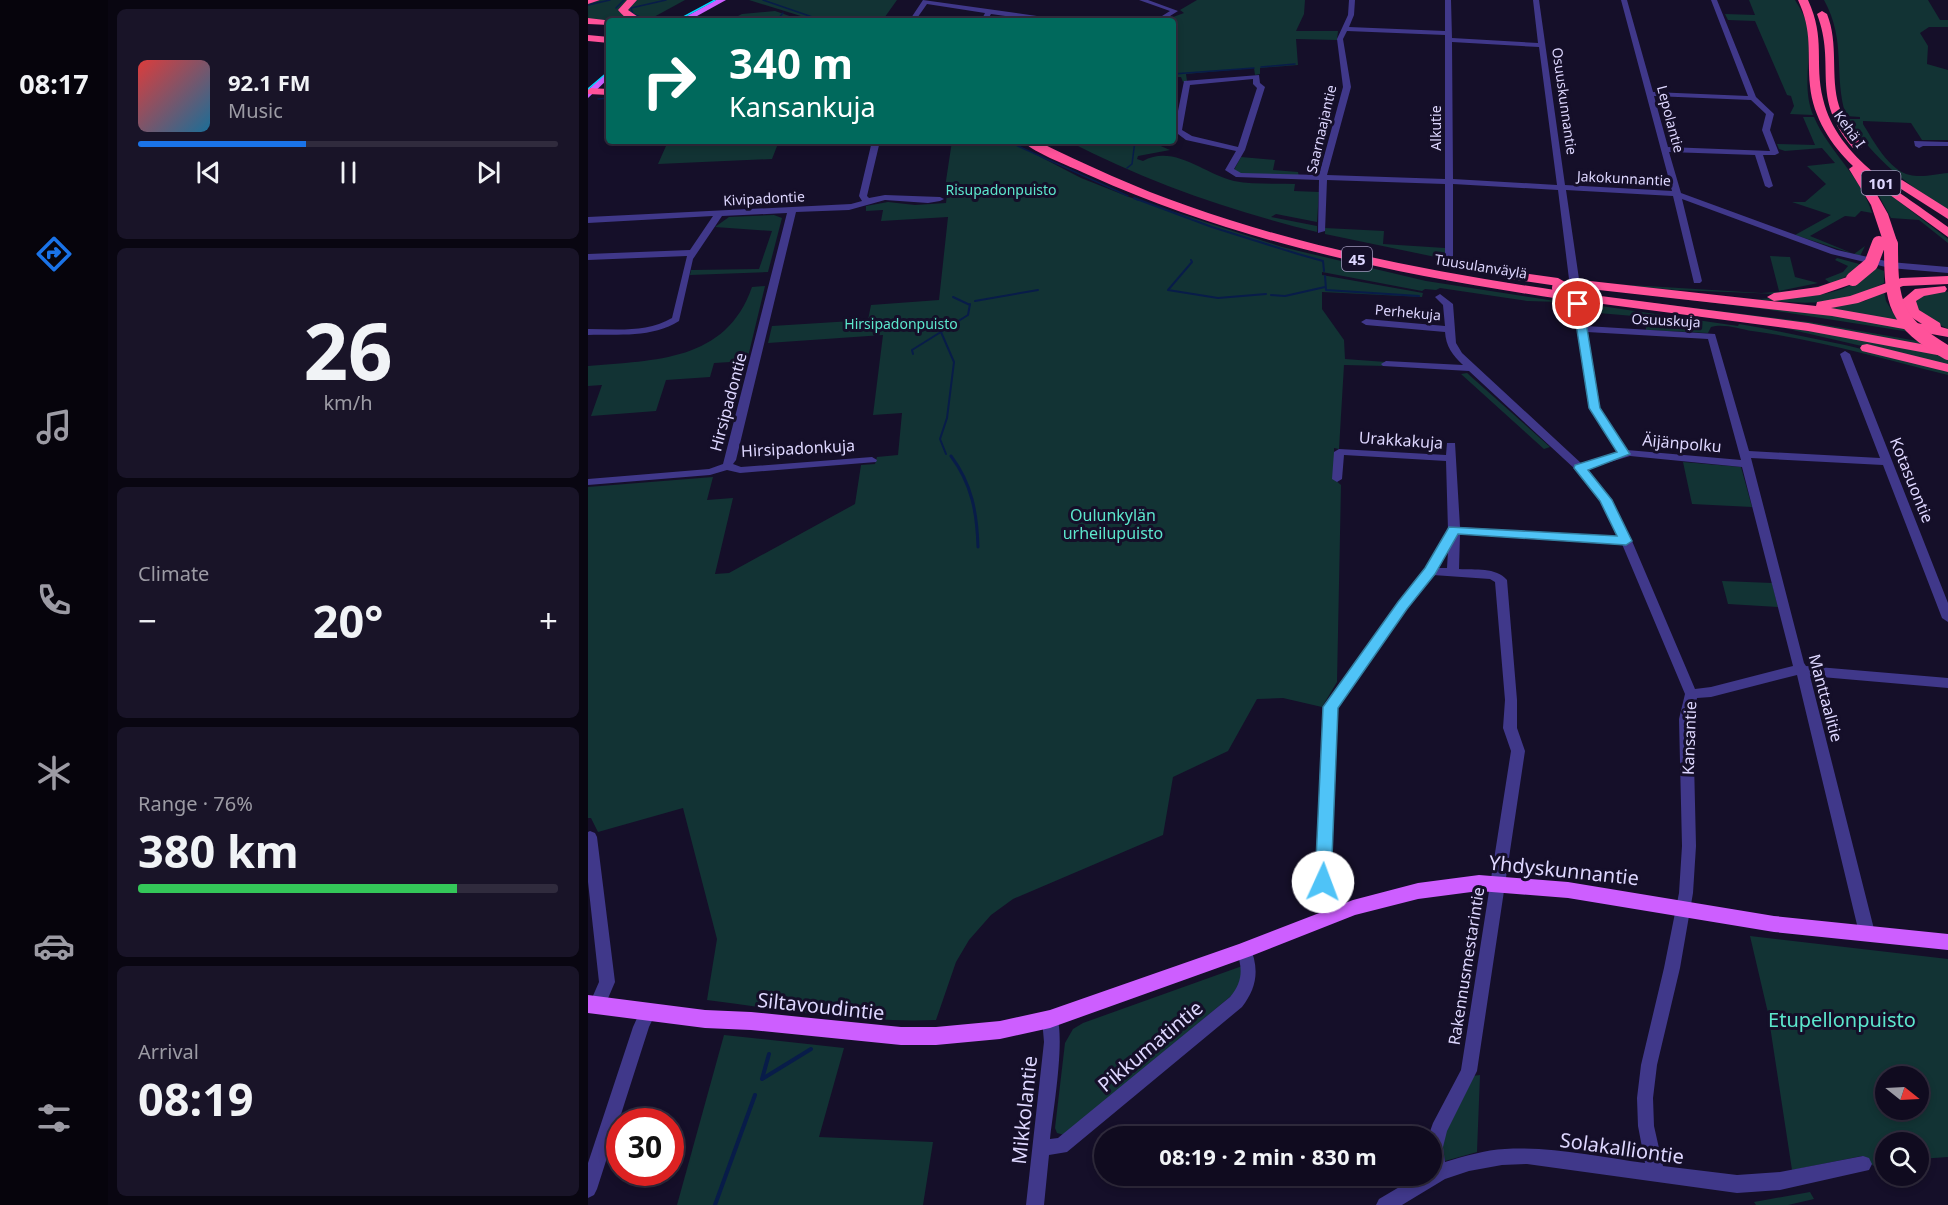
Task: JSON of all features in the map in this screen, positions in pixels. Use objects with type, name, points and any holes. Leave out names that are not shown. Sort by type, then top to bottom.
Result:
[{"type":"highway","points":[[588,2],[595,0]]},
{"type":"highway","points":[[632,0],[623,10],[632,18]]},
{"type":"highway","name":"Kehä I","points":[[1804,0],[1815,26],[1816,90],[1825,123],[1840,145],[1860,166],[1948,233]]},
{"type":"highway","name":"Kehä I","points":[[1816,1],[1824,17],[1830,39],[1831,92],[1840,123],[1861,151],[1885,173],[1948,221]]},
{"type":"highway","points":[[588,21],[606,22]]},
{"type":"highway","points":[[588,30],[606,32]]},
{"type":"highway","points":[[588,38],[606,40]]},
{"type":"highway","points":[[589,90],[606,93]]},
{"type":"highway","points":[[1825,123],[1841,152],[1866,185],[1886,220],[1885,244],[1891,288],[1898,311],[1920,335],[1948,353]]},
{"type":"highway","name":"Tuusulanväylä","points":[[1048,146],[1189,203],[1244,222],[1350,250],[1560,288]]},
{"type":"highway","name":"Tuusulanväylä","points":[[1048,146],[1181,208],[1288,242],[1409,271],[1809,320],[1948,344]]},
{"type":"highway","points":[[1885,173],[1948,215]]},
{"type":"highway","points":[[1591,292],[1629,290],[1781,297],[1820,291],[1853,279],[1871,264],[1885,244]]},
{"type":"highway","points":[[1746,303],[1811,306],[1834,304],[1853,300],[1901,282],[1948,280]]},
{"type":"highway","points":[[1629,290],[1833,312],[1948,333]]},
{"type":"highway","points":[[1948,290],[1920,292],[1911,297],[1909,304],[1917,316],[1948,333]]},
{"type":"highway","name":"Tuusulanväylä","points":[[1591,292],[1647,307],[1808,327],[1948,353]]},
{"type":"highway","points":[[1647,307],[1802,333],[1948,368]]},
{"type":"main road","points":[[678,18],[711,0]]},
{"type":"main road","points":[[688,18],[722,0]]},
{"type":"main road","points":[[589,90],[606,68]]},
{"type":"main road","points":[[589,90],[606,76]]},
{"type":"main road","name":"Yhdyskunnantie","points":[[1050,1019],[1364,905],[1448,886],[1497,883],[1606,895],[1773,924],[1948,942]]},
{"type":"main road","name":"Siltavoudintie","points":[[593,1004],[705,1019],[750,1021],[901,1036],[969,1034],[1050,1019]]},
{"type":"street","points":[[1142,0],[1175,11],[1162,18]]},
{"type":"street","name":"Saarnaajantie","points":[[1321,231],[1324,176],[1347,87],[1340,39],[1352,15],[1352,0]]},
{"type":"street","name":"Alkutie","points":[[1448,0],[1449,256]]},
{"type":"street","name":"Osuuskunnantie","points":[[1536,0],[1574,279]]},
{"type":"street","name":"Lepolantie","points":[[1624,0],[1677,194],[1697,280]]},
{"type":"street","points":[[1665,148],[1775,153],[1766,130],[1770,114],[1753,98],[1714,0]]},
{"type":"street","points":[[914,18],[925,1],[1036,18]]},
{"type":"street","points":[[986,18],[989,12]]},
{"type":"street","points":[[1345,29],[1542,45]]},
{"type":"street","points":[[1256,77],[1257,84],[1261,87],[1241,150],[1189,138],[1178,131],[1187,83],[1256,77]]},
{"type":"street","points":[[1650,94],[1753,98]]},
{"type":"street","points":[[1919,146],[1917,143],[1948,144]]},
{"type":"street","points":[[867,201],[863,196],[875,144]]},
{"type":"street","name":"Jakokunnantie","points":[[1241,150],[1229,170],[1234,173],[1301,178],[1324,176],[1449,181],[1677,194],[1834,252],[1890,265],[1948,270]]},
{"type":"street","points":[[1758,153],[1769,186]]},
{"type":"street","name":"Kivipadontie","points":[[588,220],[849,207],[867,201],[892,198],[915,201],[940,200]]},
{"type":"street","name":"Hirsipadontie","points":[[588,482],[710,472],[727,466],[732,455],[792,210]]},
{"type":"street","points":[[588,332],[654,329],[674,321],[679,312],[688,262],[719,214]]},
{"type":"street","points":[[588,257],[692,253]]},
{"type":"street","name":"Kansantie","points":[[1440,297],[1448,304],[1454,367]]},
{"type":"street","points":[[1578,304],[1594,408],[1624,454]]},
{"type":"street","name":"Perhekuja","points":[[1366,322],[1449,329]]},
{"type":"street","name":"Osuuskuja","points":[[1582,329],[1712,336]]},
{"type":"street","name":"Manttaalitie","points":[[1712,336],[1801,671],[1867,933]]},
{"type":"street","name":"Kansantie","points":[[1451,343],[1469,368],[1580,468],[1605,500],[1626,541],[1691,694],[1686,719],[1689,863],[1684,909],[1649,1065],[1645,1098],[1646,1126],[1656,1174]]},
{"type":"street","name":"Kotasuontie","points":[[1845,354],[1948,618]]},
{"type":"street","points":[[1386,364],[1469,368]]},
{"type":"street","name":"Urakkakuja","points":[[1337,478],[1339,453],[1451,451],[1454,530]]},
{"type":"street","name":"Äijänpolku","points":[[1580,468],[1624,454],[1747,465],[1887,462]]},
{"type":"street","name":"Hirsipadonkuja","points":[[727,466],[747,470],[872,460]]},
{"type":"street","points":[[1454,530],[1626,541]]},
{"type":"street","points":[[1329,917],[1323,899],[1330,707],[1430,571],[1454,530]]},
{"type":"street","points":[[1453,572],[1454,530]]},
{"type":"street","name":"Rakennusmestarintie","points":[[1430,571],[1492,575],[1503,583],[1511,700],[1510,728],[1518,751],[1469,1071],[1441,1126]]},
{"type":"street","points":[[1691,694],[1712,692],[1788,670],[1948,683]]},
{"type":"street","points":[[590,837],[607,982],[593,1004]]},
{"type":"street","name":"Pikkumatintie","points":[[1041,1148],[1061,1146],[1236,1002],[1248,988],[1248,960],[1244,950]]},
{"type":"street","points":[[588,1189],[641,1027],[649,1010]]},
{"type":"street","name":"Mikkolantie","points":[[1035,1205],[1052,1042],[1050,1019]]},
{"type":"street","name":"Solakalliontie","points":[[1442,1172],[1487,1159],[1527,1156],[1737,1184],[1780,1181],[1863,1164]]},
{"type":"street","name":"Solakalliontie","points":[[1385,1205],[1417,1186]]},
{"type":"green space","points":[[600,0],[629,0],[625,3],[631,18],[588,20],[588,3]]},
{"type":"green space","points":[[635,0],[685,0],[652,18],[638,18],[628,12],[628,6]]},
{"type":"green space","points":[[749,0],[897,0],[884,18],[807,18]]},
{"type":"green space","points":[[1197,0],[1305,0],[1304,14],[1296,31],[1338,31],[1337,40],[1296,39],[1298,65],[1260,68],[1260,74],[1255,75],[1254,68],[1186,74],[1187,81],[1183,82],[1181,77],[1176,77],[1176,18],[1170,18],[1184,13],[1180,10]]},
{"type":"green space","points":[[1749,0],[1795,0],[1806,22],[1809,48],[1807,82],[1813,115],[1790,114],[1794,106],[1791,96],[1787,95],[1755,21],[1728,20],[1725,14],[1755,15]]},
{"type":"green space","points":[[1824,0],[1928,0],[1940,20],[1948,20],[1948,27],[1929,27],[1920,33],[1928,46],[1927,64],[1948,70],[1948,140],[1922,140],[1911,123],[1863,121],[1863,124],[1882,154],[1895,168],[1910,175],[1919,176],[1948,173],[1948,211],[1920,192],[1880,159],[1849,119],[1860,119],[1860,117],[1846,116],[1840,86],[1838,44],[1831,15]]},
{"type":"green space","points":[[775,11],[795,18],[734,18],[742,14]]},
{"type":"green space","points":[[1803,117],[1814,117],[1820,130],[1860,187],[1872,213],[1861,211],[1855,217],[1845,216],[1810,236],[1854,254],[1865,246],[1860,256],[1795,235],[1831,215],[1792,202],[1805,202],[1826,184],[1807,166],[1835,163],[1822,148],[1785,151],[1779,149],[1777,144],[1815,145]]},
{"type":"green space","points":[[778,144],[772,159],[658,164],[666,146]]},
{"type":"green space","name":"Oulunkylän urheilupuisto","points":[[952,144],[979,146],[981,144],[1016,144],[1081,178],[1129,197],[1282,247],[1426,281],[1562,302],[1527,301],[1440,288],[1422,291],[1322,272],[1322,275],[1423,293],[1422,297],[1322,292],[1322,309],[1344,340],[1345,359],[1386,362],[1385,366],[1344,365],[1339,449],[1334,448],[1334,479],[1341,485],[1337,682],[1322,707],[1283,698],[1257,699],[1228,751],[1173,777],[1163,835],[1013,899],[991,915],[969,940],[956,962],[936,1020],[850,1018],[707,1000],[717,939],[683,808],[598,832],[591,818],[588,818],[588,487],[713,477],[707,500],[733,498],[715,574],[729,573],[855,504],[861,465],[875,464],[877,457],[898,455],[902,413],[873,415],[883,335],[768,343],[772,326],[868,320],[871,305],[939,300],[948,217],[881,221],[883,210],[866,211],[866,206],[888,202],[915,205],[946,203],[947,194],[944,194]]},
{"type":"green space","points":[[1074,144],[1156,144],[1170,150],[1138,156],[1137,159],[1143,161],[1166,156],[1178,158],[1234,181],[1295,184],[1294,191],[1319,192],[1317,222],[1276,214],[1271,217],[1317,226],[1317,232],[1221,205],[1128,170]]},
{"type":"green space","points":[[1241,157],[1275,160],[1273,170],[1298,172],[1299,177],[1241,174],[1234,170]]},
{"type":"green space","points":[[1863,174],[1948,239],[1948,243],[1919,220],[1891,218],[1874,187]]},
{"type":"green space","points":[[774,215],[782,218],[768,272],[690,275],[691,270],[759,269],[772,231],[715,227],[729,217]]},
{"type":"green space","points":[[1325,228],[1384,231],[1383,244],[1445,248],[1445,259],[1325,234]]},
{"type":"green space","points":[[1770,256],[1790,257],[1795,277],[1818,283],[1779,291]]},
{"type":"green space","points":[[1837,258],[1863,265],[1833,285],[1806,290],[1830,283],[1825,279],[1843,272],[1848,266],[1835,260]]},
{"type":"green space","points":[[1874,267],[1884,271],[1884,283],[1851,296],[1807,303],[1757,299],[1805,296],[1840,290],[1854,283]]},
{"type":"green space","points":[[1614,284],[1761,293],[1802,290],[1779,294],[1676,290]]},
{"type":"green space","points":[[765,286],[747,361],[714,363],[710,377],[666,380],[656,411],[591,416],[602,385],[588,386],[588,366],[662,358],[706,343],[725,330],[740,312],[752,287]]},
{"type":"green space","points":[[1598,289],[1757,305],[1900,325],[1910,332],[1757,308]]},
{"type":"green space","points":[[1884,291],[1886,301],[1898,321],[1813,308],[1865,301]]},
{"type":"green space","points":[[1948,292],[1948,329],[1921,315],[1913,301],[1915,298]]},
{"type":"green space","points":[[1605,297],[1809,322],[1923,342],[1926,345]]},
{"type":"green space","points":[[1587,304],[1762,328],[1948,370],[1948,375],[1802,339],[1732,327],[1711,327],[1708,333],[1646,330],[1645,317],[1587,312],[1589,309]]},
{"type":"green space","points":[[1784,328],[1834,334],[1939,355],[1948,359],[1948,366]]},
{"type":"green space","points":[[1467,373],[1550,447],[1544,449],[1461,374]]},
{"type":"green space","points":[[1683,462],[1741,467],[1752,507],[1692,504]]},
{"type":"green space","points":[[1722,581],[1772,583],[1778,607],[1728,604]]},
{"type":"green space","name":"Etupellonpuisto","points":[[1750,936],[1948,959],[1948,1157],[1929,1158],[1929,1132],[1875,1132],[1875,1167],[1862,1156],[1792,1170],[1768,1013]]},
{"type":"green space","points":[[1245,965],[1243,986],[1064,1135],[1057,1133],[1055,1128],[1065,1043],[1073,1029],[1083,1023]]},
{"type":"green space","points":[[724,1035],[844,1048],[819,1137],[933,1142],[923,1205],[677,1205]]},
{"type":"green space","points":[[1480,1075],[1477,1152],[1445,1161],[1442,1139],[1472,1076]]},
{"type":"green space","points":[[1810,1192],[1814,1199],[1788,1205],[1756,1205],[1754,1202]]},
{"type":"waterway","points":[[588,5],[610,0]]},
{"type":"waterway","points":[[616,8],[624,0]]},
{"type":"waterway","points":[[642,18],[633,14],[631,8],[666,0]]},
{"type":"waterway","points":[[763,0],[815,18]]},
{"type":"waterway","points":[[779,18],[783,13]]},
{"type":"waterway","points":[[1261,67],[1295,64]]},
{"type":"waterway","points":[[1176,74],[1254,68]]},
{"type":"waterway","points":[[598,99],[606,98]]},
{"type":"waterway","points":[[1014,144],[1128,196]]},
{"type":"waterway","points":[[1127,168],[1132,164],[1135,144]]},
{"type":"waterway","points":[[1138,200],[1134,198],[1212,227],[1323,261],[1324,271]]},
{"type":"waterway","points":[[1191,260],[1192,262],[1168,290],[1218,298],[1266,294]]},
{"type":"waterway","points":[[1325,276],[1326,290],[1419,296]]},
{"type":"waterway","points":[[1271,295],[1285,296],[1325,287]]},
{"type":"waterway","points":[[975,301],[1038,290]]},
{"type":"waterway","points":[[953,297],[970,305]]},
{"type":"waterway","points":[[913,354],[912,350],[968,315],[970,305]]},
{"type":"waterway","points":[[941,332],[954,362],[947,418],[940,439],[946,454]]},
{"type":"waterway","points":[[951,456],[969,488],[978,547]]},
{"type":"waterway","points":[[769,1054],[762,1079],[811,1049]]},
{"type":"waterway","points":[[715,1205],[755,1095]]},
{"type":"tram line","points":[[682,18],[715,0]]},
{"type":"tram line","points":[[588,89],[606,74]]},
{"type":"route","points":[[1323,882],[1330,707],[1430,571],[1454,530],[1626,541],[1605,500],[1580,468],[1624,454],[1594,408],[1578,304]]},
{"type":"park label","name":"Risupadonpuisto","points":[[1001,189]]},
{"type":"park label","name":"Hirsipadonpuisto","points":[[901,323]]}]
